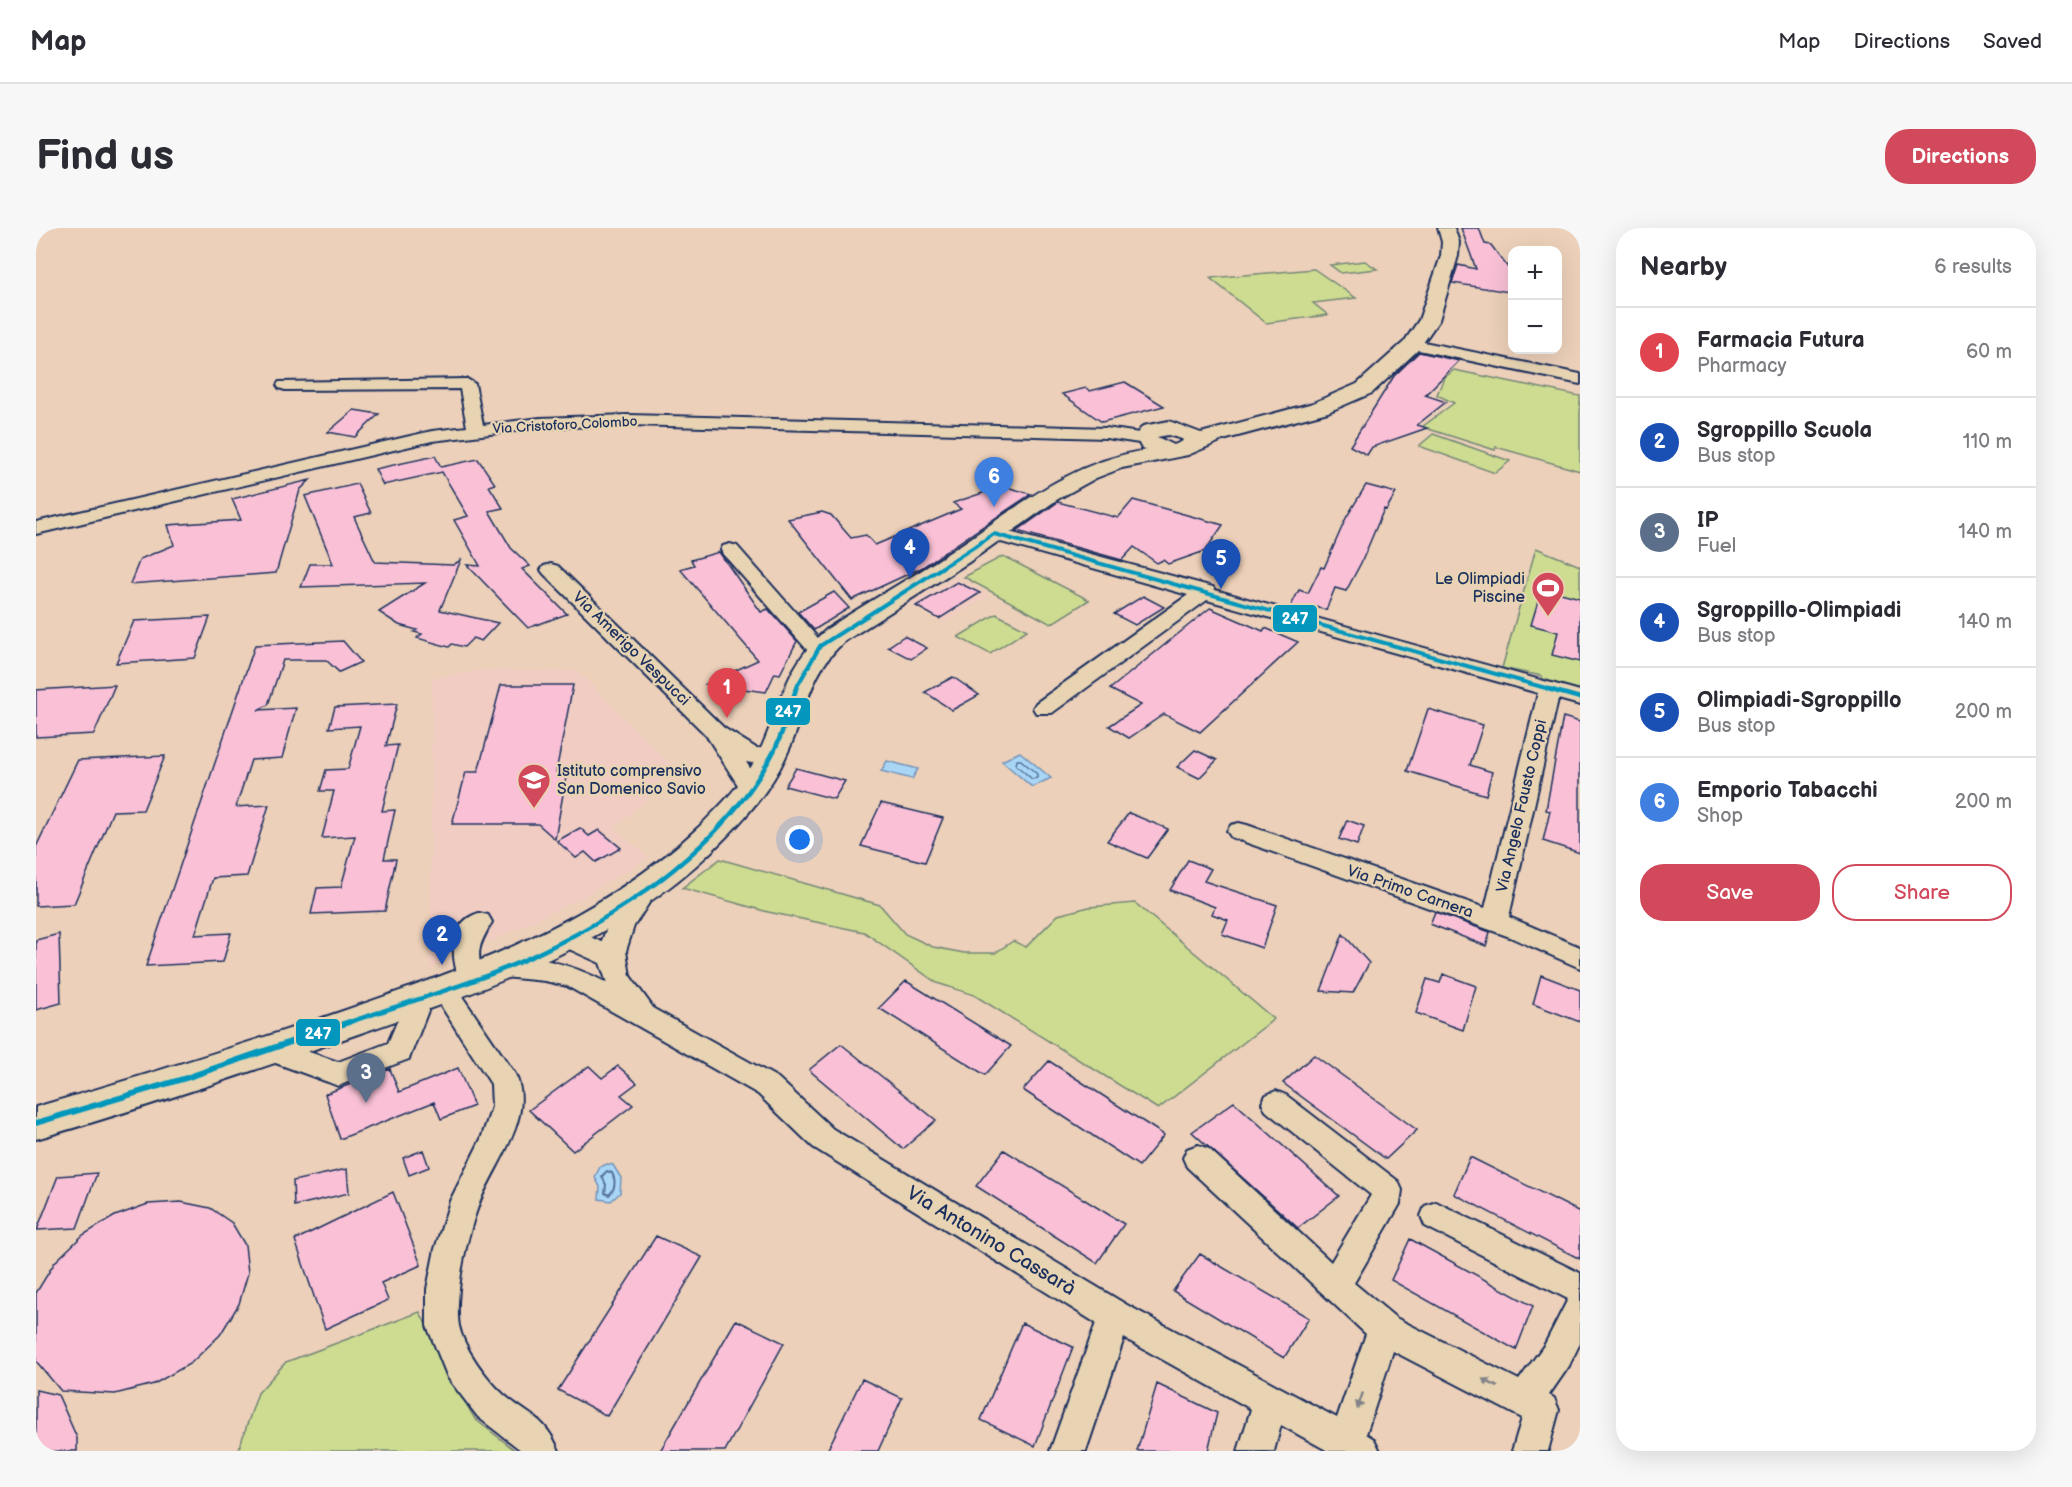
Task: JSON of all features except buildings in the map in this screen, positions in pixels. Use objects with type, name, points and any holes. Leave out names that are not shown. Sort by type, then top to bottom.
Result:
[{"type":"main road","points":[[1120,461],[1185,450],[1195,443],[1242,426],[1317,407],[1363,390],[1414,345],[1426,328],[1434,311],[1452,243],[1446,228]]},
{"type":"main road","points":[[36,1123],[109,1102],[502,969],[604,919],[644,892],[717,828],[751,788],[773,754],[801,675],[817,650],[857,621],[994,534],[1073,479],[1139,451],[1156,434],[1242,426]]},
{"type":"main road","points":[[1156,434],[1191,435],[1195,443]]},
{"type":"main road","points":[[1156,434],[1156,448],[1172,451]]},
{"type":"street","points":[[1414,345],[1580,379]]},
{"type":"street","points":[[285,385],[467,384],[476,430]]},
{"type":"street","name":"Via Cristoforo Colombo","points":[[36,528],[390,445],[476,430],[540,423],[629,420],[1156,434]]},
{"type":"street","points":[[994,534],[1206,591],[1580,698]]},
{"type":"street","points":[[730,550],[817,650]]},
{"type":"street","name":"Via Amerigo Vespucci","points":[[551,570],[714,730],[751,788]]},
{"type":"street","points":[[1044,708],[1206,591]]},
{"type":"street","name":"Via Angelo Fausto Coppi","points":[[1495,921],[1549,690]]},
{"type":"street","points":[[714,730],[747,754],[773,754]]},
{"type":"street","name":"Via Primo Carnera","points":[[1239,831],[1495,921],[1580,958]]},
{"type":"street","points":[[644,892],[621,923],[612,957],[616,980],[623,992],[651,1020]]},
{"type":"street","points":[[269,1049],[338,1074],[399,1051],[466,962],[466,939],[470,929],[479,922]]},
{"type":"street","points":[[569,938],[612,957]]},
{"type":"street","points":[[569,938],[574,978]]},
{"type":"street","points":[[502,969],[546,972],[574,978],[651,1020]]},
{"type":"street","points":[[446,989],[505,1082],[506,1107],[495,1140],[465,1201],[451,1249],[443,1289],[443,1326],[460,1366],[490,1405],[536,1440],[541,1451]]},
{"type":"street","name":"Via Antonino Cassarà","points":[[651,1020],[768,1086],[823,1138],[1115,1316],[1354,1447]]},
{"type":"street","points":[[1276,1103],[1387,1190],[1385,1204],[1334,1286]]},
{"type":"street","points":[[1198,1158],[1334,1286],[1384,1329],[1542,1410],[1530,1451]]},
{"type":"street","points":[[1437,1216],[1580,1289]]},
{"type":"street","points":[[1525,1401],[1557,1355],[1580,1308]]},
{"type":"street","points":[[1068,1451],[1115,1316]]},
{"type":"street","points":[[1354,1447],[1384,1329]]},
{"type":"street","points":[[1256,1451],[1270,1402]]},
{"type":"shaded area","points":[[955,577],[989,596],[945,622],[909,603]]},
{"type":"shaded area","name":"Istituto comprensivo San Domenico Savio","points":[[482,670],[578,671],[673,767],[655,786],[660,789],[614,828],[649,857],[580,899],[489,942],[486,936],[447,941],[439,962],[430,971],[432,678]]},
{"type":"green space","points":[[1365,261],[1377,269],[1341,273],[1330,265]]},
{"type":"green space","points":[[1314,269],[1356,298],[1313,303],[1328,315],[1266,323],[1210,278]]},
{"type":"green space","points":[[1454,370],[1580,396],[1580,471],[1496,447],[1495,450],[1422,427],[1454,403],[1437,395],[1444,378]]},
{"type":"green space","points":[[1433,434],[1510,461],[1495,473],[1419,446]]},
{"type":"green space","name":"Le Olimpiadi Piscine","points":[[1536,548],[1580,566],[1580,690],[1543,679],[1542,676],[1502,668]]},
{"type":"green space","points":[[1003,556],[1089,600],[1051,624],[964,577]]},
{"type":"green space","points":[[996,614],[1027,630],[990,654],[958,637]]},
{"type":"green space","points":[[720,859],[880,905],[905,934],[933,947],[964,953],[995,953],[1013,941],[1026,947],[1058,915],[1089,907],[1135,903],[1274,1019],[1158,1109],[974,995],[937,983],[864,932],[768,912],[682,888]]},
{"type":"green space","points":[[420,1312],[453,1382],[475,1419],[516,1451],[238,1451],[258,1393],[286,1362]]},
{"type":"water","points":[[1020,752],[1051,778],[1032,787],[1002,761]]},
{"type":"water","points":[[887,761],[918,769],[912,779],[881,771]]},
{"type":"water","points":[[607,1164],[613,1165],[621,1178],[620,1193],[611,1201],[599,1199],[600,1187],[595,1177],[600,1167]]},
{"type":"transit line","name":"247","points":[[36,1123],[186,1078],[472,980],[540,953],[604,919],[677,866],[716,829],[748,793],[774,752],[798,683],[820,646],[994,534],[1580,698]]},
{"type":"place","name":"Emporio Tabacchi","points":[[994,507]]},
{"type":"place","name":"Sgroppillo-Olimpiadi","points":[[910,578]]},
{"type":"place","name":"Olimpiadi-Sgroppillo","points":[[1221,589]]},
{"type":"place","name":"Le Olimpiadi Piscine","points":[[1548,617]]},
{"type":"place","name":"Farmacia Futura","points":[[727,718]]},
{"type":"place","name":"Istituto comprensivo San Domenico Savio","points":[[534,809]]},
{"type":"place","name":"Sgroppillo Scuola","points":[[442,965]]},
{"type":"place","name":"IP","points":[[366,1103]]}]
